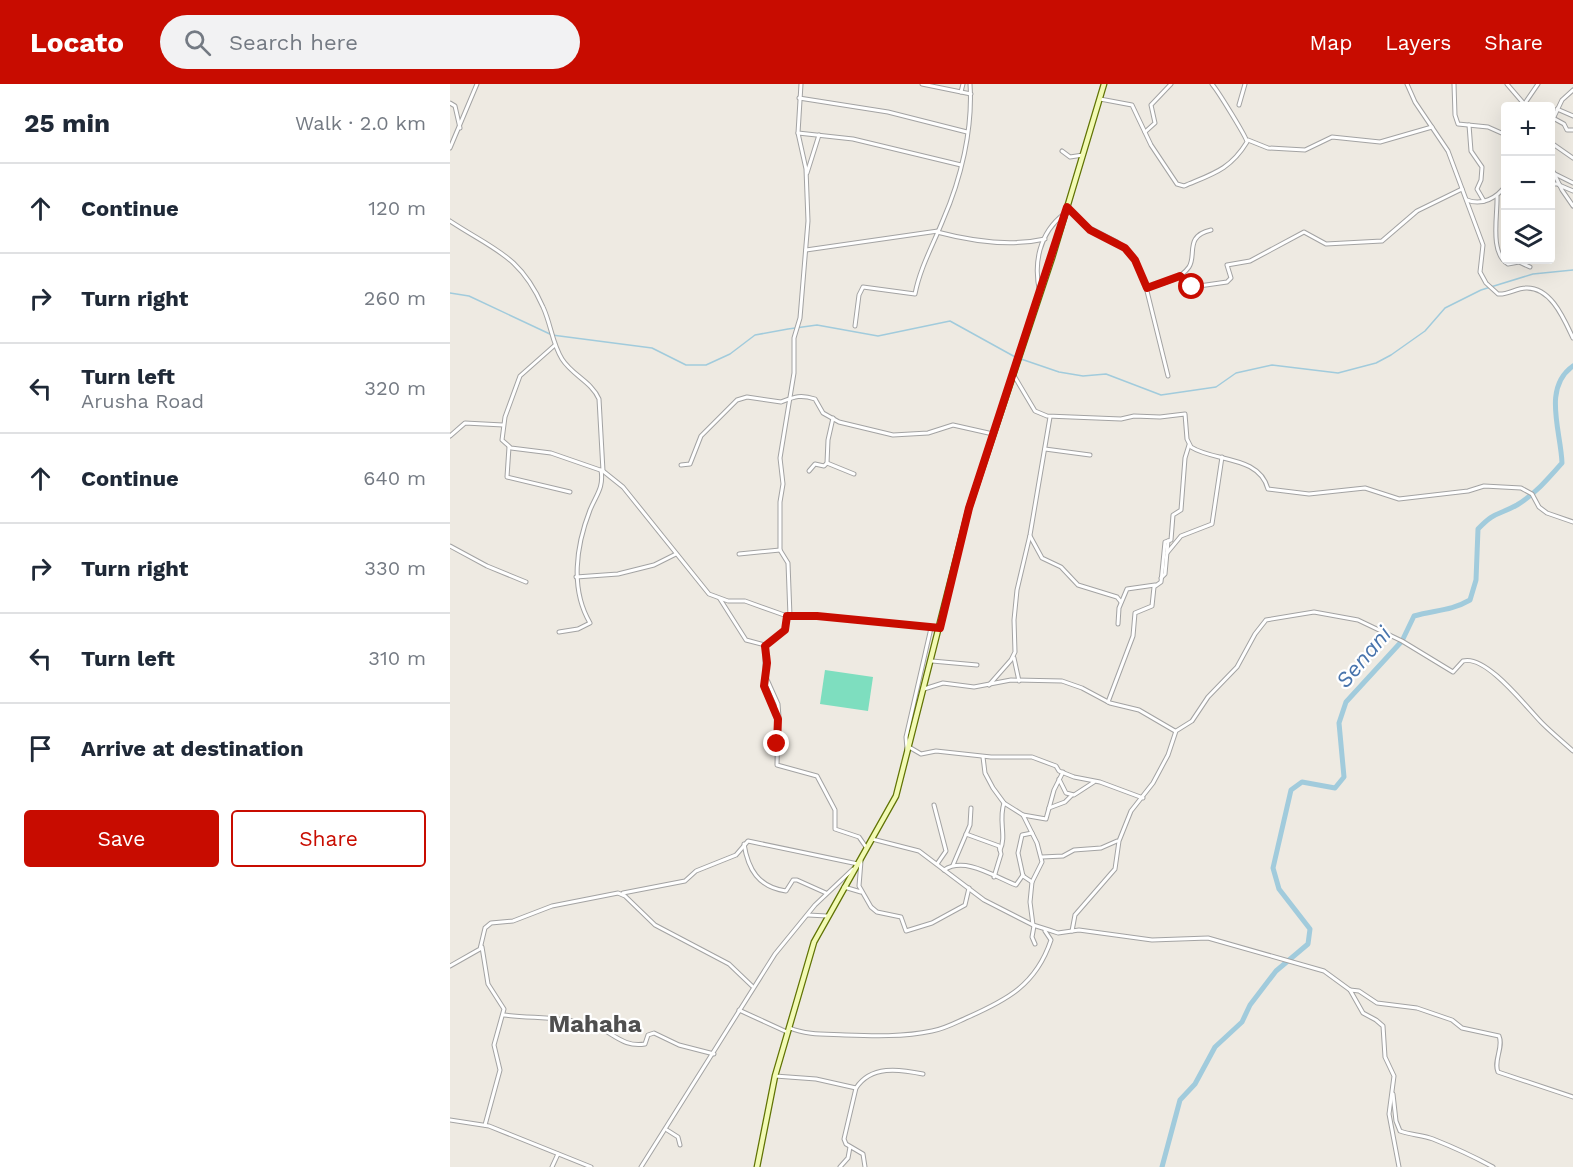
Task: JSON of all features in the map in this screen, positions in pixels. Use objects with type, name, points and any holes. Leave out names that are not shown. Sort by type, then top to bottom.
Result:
[{"type":"main road","points":[[758,1167],[775,1076],[814,942],[892,805],[932,661],[969,508],[1040,293],[1104,84]]},
{"type":"street","points":[[450,148],[477,84]]},
{"type":"street","points":[[766,645],[785,630],[788,616],[788,563],[780,550],[780,502],[783,484],[780,458],[791,396],[794,338],[800,318],[806,250],[806,173],[798,133],[801,84]]},
{"type":"street","points":[[921,84],[971,94]]},
{"type":"street","points":[[962,92],[963,84]]},
{"type":"street","points":[[855,326],[858,295],[863,287],[915,294],[955,189],[968,133],[970,84]]},
{"type":"street","points":[[1145,132],[1155,123],[1151,105],[1171,84]]},
{"type":"street","points":[[1212,84],[1248,140],[1268,148],[1305,150],[1332,137],[1380,142],[1432,127]]},
{"type":"street","points":[[1239,105],[1245,84]]},
{"type":"street","points":[[1407,84],[1415,102],[1444,142],[1483,245],[1479,272],[1486,283],[1500,295],[1525,288],[1542,292],[1554,303],[1573,338]]},
{"type":"street","points":[[1454,84],[1456,120],[1461,124],[1488,127],[1501,133]]},
{"type":"street","points":[[1507,84],[1522,102]]},
{"type":"street","points":[[1527,102],[1538,84]]},
{"type":"street","points":[[1555,114],[1563,98],[1573,90]]},
{"type":"street","points":[[799,98],[888,112],[968,133]]},
{"type":"street","points":[[1100,99],[1130,104],[1180,186],[1216,174],[1235,160],[1248,140]]},
{"type":"street","points":[[450,103],[454,106],[460,128]]},
{"type":"street","points":[[1557,110],[1573,116]]},
{"type":"street","points":[[1555,120],[1564,124],[1567,130],[1573,130]]},
{"type":"street","points":[[1469,125],[1471,151],[1482,167],[1481,180],[1477,189],[1484,201]]},
{"type":"street","points":[[798,133],[853,140],[961,165]]},
{"type":"street","points":[[806,173],[819,135]]},
{"type":"street","points":[[1555,145],[1573,158]]},
{"type":"street","points":[[1062,151],[1070,157],[1083,155]]},
{"type":"street","points":[[1555,174],[1573,183]]},
{"type":"street","points":[[1555,174],[1573,206]]},
{"type":"street","points":[[1555,184],[1573,191]]},
{"type":"street","points":[[1180,276],[1192,287],[1227,282],[1231,278],[1227,265],[1250,261],[1305,232],[1326,244],[1382,241],[1419,210],[1462,189]]},
{"type":"street","points":[[1466,200],[1484,201],[1497,196],[1501,191]]},
{"type":"street","points":[[1497,196],[1497,240],[1503,260],[1508,264],[1519,262],[1530,267]]},
{"type":"street","points":[[1067,207],[1090,230],[1125,248],[1135,260],[1147,288],[1168,376]]},
{"type":"street","points":[[1040,293],[1035,266],[1045,239],[1055,222],[1064,214]]},
{"type":"street","points":[[450,221],[503,253],[524,274],[534,287],[555,345],[570,370],[594,390],[599,399],[602,471],[600,491],[586,523],[576,577],[578,593],[590,623],[582,628],[559,632]]},
{"type":"street","points":[[1147,288],[1180,276],[1190,266],[1190,250],[1199,235],[1210,230]]},
{"type":"street","points":[[806,250],[938,232],[1001,242],[1023,243],[1045,239]]},
{"type":"street","points":[[555,345],[520,376],[503,425],[502,440],[509,447],[551,453],[602,471],[623,487],[704,589],[719,598],[743,601],[788,616],[817,616],[940,628]]},
{"type":"street","points":[[1014,371],[1035,411],[1050,417],[1121,419],[1134,416],[1160,417],[1185,414],[1189,445],[1185,458],[1181,510],[1173,514],[1171,539],[1164,545],[1161,582],[1127,589],[1121,602],[1118,624]]},
{"type":"street","points":[[681,465],[690,464],[701,436],[737,400],[751,398],[781,402],[791,396],[815,399],[822,411],[843,423],[899,436],[928,433],[953,425],[993,434]]},
{"type":"street","points":[[1020,681],[1014,656],[1016,597],[1030,535],[1037,482],[1050,417]]},
{"type":"street","points":[[827,463],[828,440],[833,418]]},
{"type":"street","points":[[450,436],[465,423],[503,425]]},
{"type":"street","points":[[1189,445],[1195,450],[1239,462],[1256,472],[1266,481],[1268,489],[1274,491],[1309,494],[1365,488],[1399,499],[1468,491],[1484,486],[1523,488],[1532,494],[1544,512],[1573,522]]},
{"type":"street","points":[[509,447],[507,477],[570,492]]},
{"type":"street","points":[[1045,449],[1090,455]]},
{"type":"street","points":[[1167,553],[1180,536],[1212,524],[1222,457]]},
{"type":"street","points":[[809,471],[815,464],[824,466],[827,463]]},
{"type":"street","points":[[827,463],[854,474]]},
{"type":"street","points":[[1030,535],[1042,558],[1061,567],[1078,585],[1117,597],[1121,602]]},
{"type":"street","points":[[1161,578],[1165,574],[1168,541]]},
{"type":"street","points":[[450,546],[487,566],[526,582]]},
{"type":"street","points":[[739,554],[780,550]]},
{"type":"street","points":[[576,577],[618,574],[654,565],[676,554]]},
{"type":"street","points":[[1108,702],[1133,636],[1135,613],[1152,606],[1155,585]]},
{"type":"street","points":[[719,598],[746,640],[766,645]]},
{"type":"street","points":[[1071,931],[1075,915],[1115,869],[1119,841],[1131,811],[1143,798],[1162,767],[1176,731],[1192,720],[1208,697],[1237,667],[1255,634],[1266,620],[1322,612],[1370,625],[1453,672],[1463,661],[1473,661],[1513,691],[1573,752]]},
{"type":"street","points":[[931,627],[906,736],[909,749],[921,754],[936,751],[983,756],[1032,757],[1056,766],[1063,772],[1143,798]]},
{"type":"street","points":[[766,645],[767,663],[764,674],[766,694],[778,719]]},
{"type":"street","points":[[989,685],[1014,656]]},
{"type":"street","points":[[932,661],[977,665]]},
{"type":"street","points":[[764,674],[778,704],[777,766],[817,776],[835,810],[836,830],[859,837],[867,848]]},
{"type":"street","points":[[924,688],[943,683],[974,687],[1011,680],[1062,681],[1082,688],[1108,702],[1139,710],[1176,731]]},
{"type":"street","points":[[983,756],[985,773],[1004,803],[1023,815],[1044,820],[1063,772]]},
{"type":"street","points":[[1059,779],[1066,793],[1072,795]]},
{"type":"street","points":[[1049,808],[1065,802],[1072,795],[1076,795],[1080,789],[1090,787],[1094,782]]},
{"type":"street","points":[[994,877],[1003,840],[1000,818],[1004,803]]},
{"type":"street","points":[[934,805],[946,851],[937,864]]},
{"type":"street","points":[[953,865],[970,825],[971,808]]},
{"type":"street","points":[[1023,815],[1042,857],[1032,882],[1030,902],[1032,937],[1035,944]]},
{"type":"street","points":[[1032,833],[1022,837],[1018,853],[1023,875],[1032,882]]},
{"type":"street","points":[[966,834],[997,845],[1000,850]]},
{"type":"street","points":[[872,839],[911,848],[937,864],[984,900],[1033,926],[1058,933],[1071,931],[1152,940],[1215,939],[1324,971],[1350,990],[1360,1011],[1383,1026],[1385,1057],[1394,1076],[1389,1114],[1399,1167]]},
{"type":"street","points":[[484,1125],[500,1070],[494,1045],[504,1015],[503,1003],[488,984],[482,945],[484,931],[491,923],[513,921],[552,906],[685,881],[705,867],[735,855],[744,844],[750,841],[859,863]]},
{"type":"street","points":[[1042,857],[1063,856],[1074,850],[1101,848],[1119,841]]},
{"type":"street","points":[[744,844],[749,866],[764,884],[786,891],[792,882],[797,880],[826,893]]},
{"type":"street","points":[[859,863],[859,882],[873,910],[901,917],[906,930],[909,931],[932,923],[965,905],[969,888]]},
{"type":"street","points":[[641,1167],[775,954],[826,893],[859,863]]},
{"type":"street","points":[[944,870],[953,865],[964,864],[1017,885],[1023,875]]},
{"type":"street","points":[[844,887],[862,892]]},
{"type":"street","points":[[622,894],[655,925],[729,964],[753,987]]},
{"type":"street","points":[[808,915],[827,916]]},
{"type":"street","points":[[739,1010],[788,1030],[802,1032],[878,1036],[921,1033],[945,1028],[1004,1001],[1024,985],[1041,963],[1051,940],[1041,927]]},
{"type":"street","points":[[450,966],[476,952],[482,945]]},
{"type":"street","points":[[1350,990],[1359,991],[1377,1003],[1414,1007],[1452,1020],[1462,1028],[1498,1035],[1501,1038],[1496,1066],[1498,1072],[1573,1097]]},
{"type":"street","points":[[504,1015],[598,1028],[623,1042],[636,1045],[645,1044],[649,1034],[658,1034],[674,1043],[714,1054]]},
{"type":"street","points":[[865,1167],[863,1154],[850,1147],[844,1139],[856,1088],[877,1071],[904,1070],[924,1074]]},
{"type":"street","points":[[775,1076],[816,1079],[856,1088]]},
{"type":"street","points":[[1393,1088],[1394,1111],[1400,1131],[1432,1138],[1448,1148],[1465,1151],[1492,1167]]},
{"type":"street","points":[[450,1120],[484,1125],[591,1167]]},
{"type":"street","points":[[666,1130],[678,1137],[680,1145]]},
{"type":"street","points":[[840,1167],[848,1158],[850,1147]]},
{"type":"street","points":[[552,1167],[558,1154]]},
{"type":"green space","points":[[825,670],[873,677],[868,711],[820,704]]},
{"type":"waterway","points":[[1021,359],[1059,372],[1083,376],[1106,374],[1161,395],[1216,387],[1236,373],[1272,365],[1338,373],[1376,363],[1391,355],[1425,331],[1445,308],[1481,290],[1533,274],[1573,270]]},
{"type":"waterway","points":[[450,293],[469,296],[552,335],[652,348],[686,365],[706,365],[730,354],[755,335],[788,329],[817,325],[878,336],[950,321],[1017,358]]},
{"type":"waterway","name":"Senani","points":[[1162,1167],[1180,1100],[1195,1084],[1215,1047],[1242,1022],[1250,1005],[1276,971],[1308,944],[1310,929],[1279,889],[1273,868],[1291,790],[1302,782],[1335,788],[1344,777],[1339,723],[1346,702],[1402,641],[1414,616],[1449,608],[1470,600],[1476,580],[1478,529],[1493,516],[1530,496],[1562,463],[1556,398],[1558,386],[1573,366]]},
{"type":"district","name":"Mahaha","points":[[595,1024]]},
{"type":"route","points":[[777,744],[778,719],[764,686],[767,663],[765,646],[785,630],[787,616],[817,616],[940,628],[969,508],[1067,207],[1090,230],[1125,248],[1135,260],[1147,288],[1180,276],[1192,287]]}]
